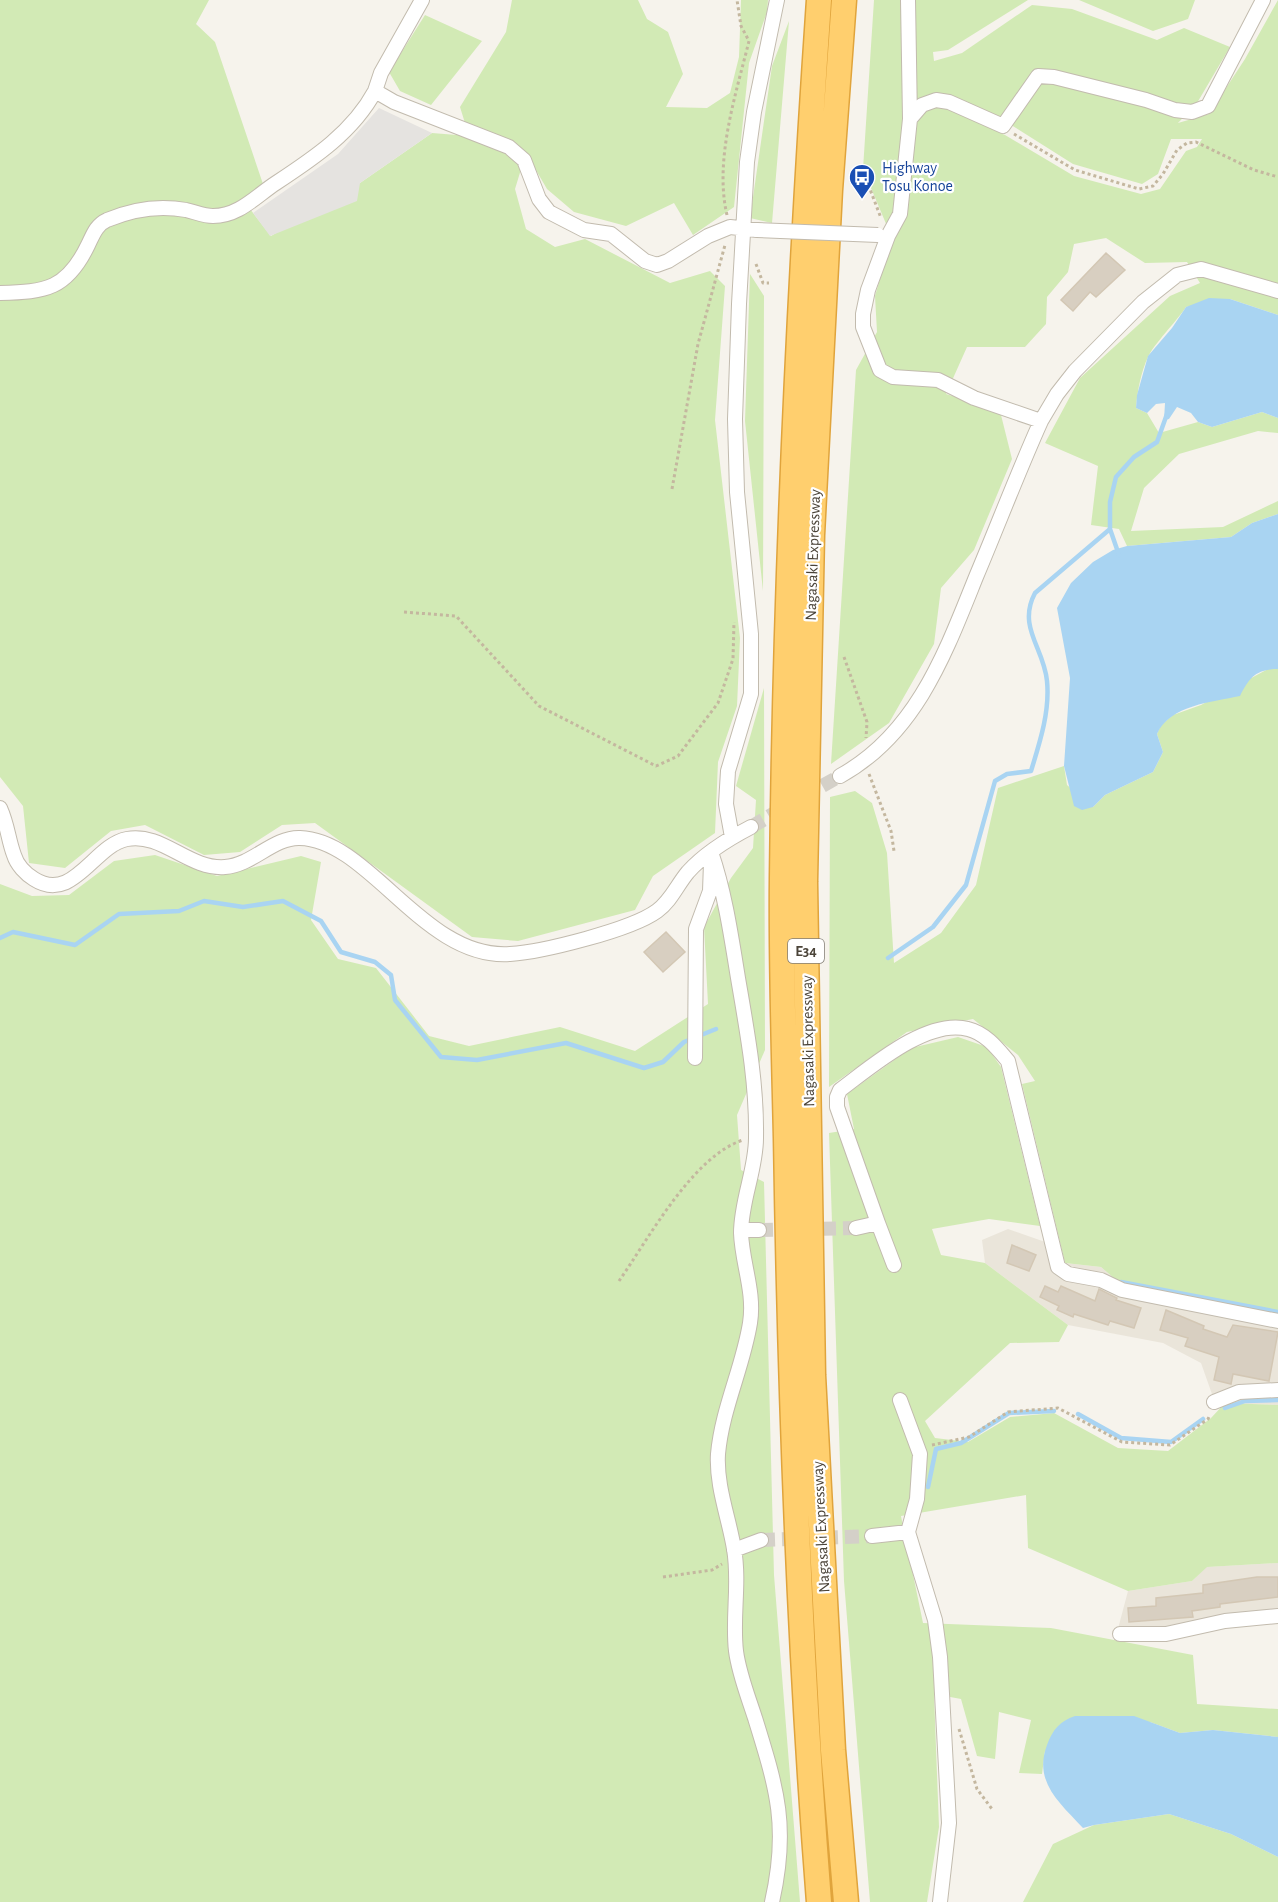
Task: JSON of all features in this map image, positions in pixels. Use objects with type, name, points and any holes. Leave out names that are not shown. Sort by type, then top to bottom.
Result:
[{"type":"highway","name":"Nagasaki Expressway","points":[[819,0],[806,190],[790,536],[782,882],[789,1376],[807,1752],[819,1902]]},
{"type":"highway","name":"Nagasaki Expressway","points":[[844,0],[812,535],[805,882],[813,1375],[833,1750],[846,1902]]},
{"type":"street","points":[[0,293],[50,287],[66,279],[80,263],[97,227],[105,221],[152,207],[165,206],[212,216],[230,214],[308,163],[366,108],[375,92],[381,73],[422,0]]},
{"type":"street","points":[[732,837],[726,804],[728,771],[751,694],[751,634],[737,492],[735,419],[750,230],[747,162],[754,112],[777,0]]},
{"type":"street","points":[[909,0],[910,119],[900,214],[883,236],[868,290],[863,327],[880,370],[893,377],[938,380],[974,398],[1041,421]]},
{"type":"street","points":[[910,119],[922,105],[936,99],[949,102],[1003,126],[1038,76],[1066,80],[1146,100],[1175,110],[1192,112],[1208,106],[1263,0]]},
{"type":"street","points":[[375,92],[394,102],[510,147],[524,160],[539,199],[549,212],[584,230],[611,234],[645,261],[657,265],[730,227],[750,230],[883,236]]},
{"type":"street","points":[[840,776],[863,763],[883,746],[918,702],[943,657],[1041,421],[1057,394],[1075,371],[1143,302],[1178,275],[1201,269],[1278,291]]},
{"type":"street","points":[[0,808],[9,827],[14,856],[24,872],[36,880],[50,884],[65,883],[124,839],[140,837],[193,861],[226,867],[258,855],[280,842],[304,838],[331,848],[350,859],[452,940],[490,954],[530,951],[639,921],[658,910],[689,872],[711,852],[750,828]]},
{"type":"street","points":[[695,1058],[696,929],[711,891],[711,852]]},
{"type":"street","points":[[711,852],[723,884],[754,1075],[755,1161],[743,1203],[741,1230],[742,1252],[751,1290],[750,1322],[724,1421],[718,1455],[719,1482],[734,1550],[737,1589],[736,1650],[740,1672],[772,1773],[781,1817],[781,1863],[772,1902]]},
{"type":"street","points":[[894,1265],[837,1107],[837,1097],[840,1090],[902,1044],[946,1029],[968,1029],[993,1043],[1008,1061],[1058,1267],[1068,1274],[1101,1280],[1122,1290],[1278,1321]]},
{"type":"street","points":[[856,1228],[878,1223]]},
{"type":"street","points":[[741,1230],[759,1230]]},
{"type":"street","points":[[1214,1402],[1239,1392],[1278,1390]]},
{"type":"street","points":[[900,1400],[921,1454],[917,1499],[908,1532],[935,1620],[944,1704],[949,1823],[940,1902]]},
{"type":"street","points":[[872,1536],[908,1532]]},
{"type":"street","points":[[734,1550],[761,1540]]},
{"type":"street","points":[[1120,1634],[1166,1634],[1225,1621],[1278,1616]]},
{"type":"path","points":[[1003,126],[1075,170],[1139,189],[1153,186],[1177,150],[1187,142],[1196,142],[1254,170],[1278,177]]},
{"type":"path","points":[[863,184],[868,184],[883,236]]},
{"type":"path","points":[[404,612],[456,616],[539,706],[656,766],[678,756],[718,703],[733,659],[734,611],[747,598]]},
{"type":"path","points":[[619,1281],[697,1169],[716,1152],[741,1140],[756,1139]]},
{"type":"path","points":[[921,1454],[936,1442],[969,1437],[1008,1412],[1058,1408],[1122,1442],[1170,1445],[1208,1419],[1214,1402]]},
{"type":"path","points":[[663,1577],[712,1570],[722,1564],[734,1550]]},
{"type":"path","points":[[944,1704],[954,1710],[977,1789],[992,1809]]},
{"type":"shaded area","points":[[379,108],[432,133],[360,183],[357,201],[270,236],[253,213],[338,154]]},
{"type":"shaded area","points":[[1008,1229],[1048,1243],[1065,1263],[1101,1267],[1122,1285],[1278,1316],[1278,1405],[1225,1403],[1213,1397],[1201,1363],[1163,1343],[1068,1325],[985,1263],[982,1240]]},
{"type":"shaded area","points":[[1278,1563],[1278,1620],[1230,1624],[1175,1638],[1115,1640],[1128,1591],[1192,1581],[1206,1567]]},
{"type":"green space","points":[[0,0],[209,0],[196,24],[215,42],[263,184],[243,200],[271,236],[360,183],[432,133],[469,136],[460,107],[506,32],[512,0],[638,0],[647,19],[668,32],[683,74],[666,107],[707,108],[730,93],[739,57],[741,0],[768,0],[767,12],[749,63],[734,207],[693,235],[674,203],[626,226],[574,212],[547,189],[526,153],[515,189],[526,229],[555,247],[585,239],[670,283],[710,271],[725,286],[715,420],[740,638],[737,706],[718,762],[715,833],[653,876],[635,910],[518,941],[472,937],[315,823],[282,825],[240,852],[204,855],[145,825],[111,831],[65,868],[29,863],[23,806],[0,777]]},
{"type":"green space","points":[[874,0],[1028,0],[948,50],[933,52],[934,61],[962,53],[1032,5],[1072,9],[1157,40],[1184,28],[1230,47],[1197,103],[1178,123],[1209,114],[1245,59],[1278,0],[1278,315],[1230,299],[1186,307],[1148,357],[1143,369],[1136,408],[1147,413],[1159,433],[1198,422],[1212,427],[1262,412],[1278,418],[1278,433],[1258,431],[1179,454],[1144,488],[1131,531],[1223,527],[1278,501],[1278,514],[1252,523],[1231,537],[1127,546],[1119,529],[1091,525],[1098,466],[1045,443],[1080,378],[1170,296],[1200,283],[1187,262],[1145,263],[1106,238],[1074,244],[1068,272],[1047,297],[1046,324],[1025,347],[967,347],[946,394],[1000,411],[1012,459],[974,550],[941,588],[934,644],[889,723],[831,764],[856,370],[877,332],[875,296],[892,238],[863,169]],"holes":[[[938,93],[1000,118],[1073,164],[1142,184],[1158,174],[1171,139],[1202,139],[1197,147],[1186,151],[1160,189],[1141,194],[1074,176],[1005,135],[939,104]]]},
{"type":"green space","points":[[1079,0],[1195,0],[1188,19],[1153,31]]},
{"type":"green space","points":[[425,15],[482,41],[431,105],[400,91],[389,72]]},
{"type":"green space","points":[[789,21],[772,223],[750,218],[772,66]]},
{"type":"green space","points":[[750,274],[764,296],[763,591],[745,421]]},
{"type":"green space","points":[[1268,669],[1278,669],[1278,1316],[1122,1285],[1101,1267],[1065,1263],[1022,1084],[1035,1081],[1018,1055],[973,1019],[907,1032],[829,1087],[830,797],[855,791],[872,803],[887,853],[894,963],[941,933],[976,885],[998,788],[1064,766],[1067,785],[1093,807],[1105,795],[1153,772],[1163,752],[1157,734],[1161,725],[1173,715],[1201,705]]},
{"type":"green space","points":[[764,688],[765,1050],[737,1115],[741,1170],[764,1182],[774,1575],[800,1902],[0,1902],[0,884],[32,896],[69,895],[114,861],[155,855],[217,876],[301,856],[321,862],[311,920],[338,959],[376,968],[429,1036],[469,1046],[560,1027],[635,1051],[708,1004],[704,927],[731,878],[753,848],[756,800],[736,786]]},
{"type":"green space","points":[[958,1037],[987,1047],[1001,1067],[1040,1226],[989,1219],[932,1229],[941,1255],[985,1263],[1068,1325],[1059,1342],[1010,1343],[925,1421],[935,1438],[968,1442],[1010,1417],[1054,1413],[1118,1448],[1168,1451],[1211,1418],[1225,1403],[1278,1405],[1278,1563],[1207,1567],[1192,1581],[1128,1591],[1028,1548],[1026,1495],[901,1516],[923,1623],[1051,1628],[1193,1655],[1197,1704],[1278,1709],[1278,1737],[1213,1730],[1180,1733],[1150,1722],[1045,1751],[1042,1774],[1019,1773],[1031,1720],[999,1712],[995,1759],[977,1756],[961,1699],[934,1694],[939,1827],[927,1902],[870,1902],[844,1581],[829,1133],[854,1129],[847,1094],[911,1048]]},
{"type":"green space","points":[[1169,1814],[1231,1834],[1278,1857],[1278,1902],[1023,1902],[1053,1844],[1094,1825]]},
{"type":"water","points":[[1209,298],[1230,299],[1278,315],[1278,418],[1262,412],[1212,427],[1198,422],[1191,413],[1177,407],[1169,419],[1164,420],[1165,403],[1156,404],[1147,413],[1136,408],[1137,395],[1148,356],[1172,328],[1186,307]]},
{"type":"water","points":[[1278,514],[1278,669],[1270,669],[1254,676],[1240,696],[1193,706],[1172,717],[1163,724],[1157,734],[1163,752],[1153,772],[1105,795],[1093,807],[1082,810],[1074,806],[1064,766],[1070,678],[1057,608],[1071,583],[1093,562],[1113,550],[1127,546],[1231,537],[1252,523]]},
{"type":"water","points":[[1075,1716],[1134,1716],[1180,1733],[1213,1730],[1278,1737],[1278,1857],[1231,1834],[1169,1814],[1083,1828],[1051,1791],[1043,1770],[1047,1745],[1052,1734],[1061,1723]]},
{"type":"building","points":[[1106,253],[1125,270],[1096,297],[1090,292],[1073,311],[1061,300]]},
{"type":"building","points":[[666,932],[685,952],[663,972],[644,952]]},
{"type":"building","points":[[1012,1245],[1036,1255],[1029,1271],[1007,1263]]},
{"type":"building","points":[[1045,1286],[1058,1292],[1061,1286],[1095,1301],[1099,1289],[1117,1298],[1116,1300],[1141,1308],[1134,1328],[1110,1321],[1108,1325],[1074,1314],[1073,1317],[1057,1310],[1059,1306],[1040,1297]]},
{"type":"building","points":[[1166,1310],[1204,1326],[1203,1329],[1227,1337],[1233,1325],[1278,1332],[1269,1381],[1233,1374],[1231,1384],[1214,1380],[1219,1357],[1185,1346],[1188,1338],[1160,1330]]},
{"type":"building","points":[[1257,1577],[1278,1577],[1278,1597],[1220,1604],[1220,1607],[1192,1611],[1193,1617],[1129,1622],[1128,1608],[1156,1606],[1156,1598],[1203,1593],[1203,1585]]},
{"type":"waterway","points":[[888,958],[933,927],[966,885],[995,781],[1007,774],[1031,771],[1044,726],[1048,692],[1045,669],[1030,627],[1030,605],[1035,593],[1110,529],[1110,502],[1116,477],[1134,457],[1157,442],[1167,414]]},
{"type":"waterway","points":[[1110,529],[1119,555]]},
{"type":"waterway","points":[[0,938],[13,932],[75,945],[119,914],[179,911],[204,901],[243,907],[283,901],[321,921],[341,952],[375,962],[391,975],[395,1000],[441,1057],[477,1060],[566,1043],[644,1068],[663,1062],[684,1042],[716,1029]]},
{"type":"waterway","points":[[1121,1282],[1278,1312]]},
{"type":"waterway","points":[[1225,1408],[1245,1401],[1278,1400]]},
{"type":"waterway","points":[[928,1487],[936,1449],[961,1443],[1009,1413],[1054,1411]]},
{"type":"waterway","points":[[1078,1414],[1121,1438],[1171,1442],[1203,1419]]},
{"type":"tunnel","points":[[804,796],[840,776]]},
{"type":"tunnel","points":[[751,827],[785,807]]},
{"type":"tunnel","points":[[759,1230],[856,1228]]},
{"type":"tunnel","points":[[761,1540],[872,1536]]},
{"type":"place","name":"Highway Tosu Konoe","points":[[862,200]]}]
